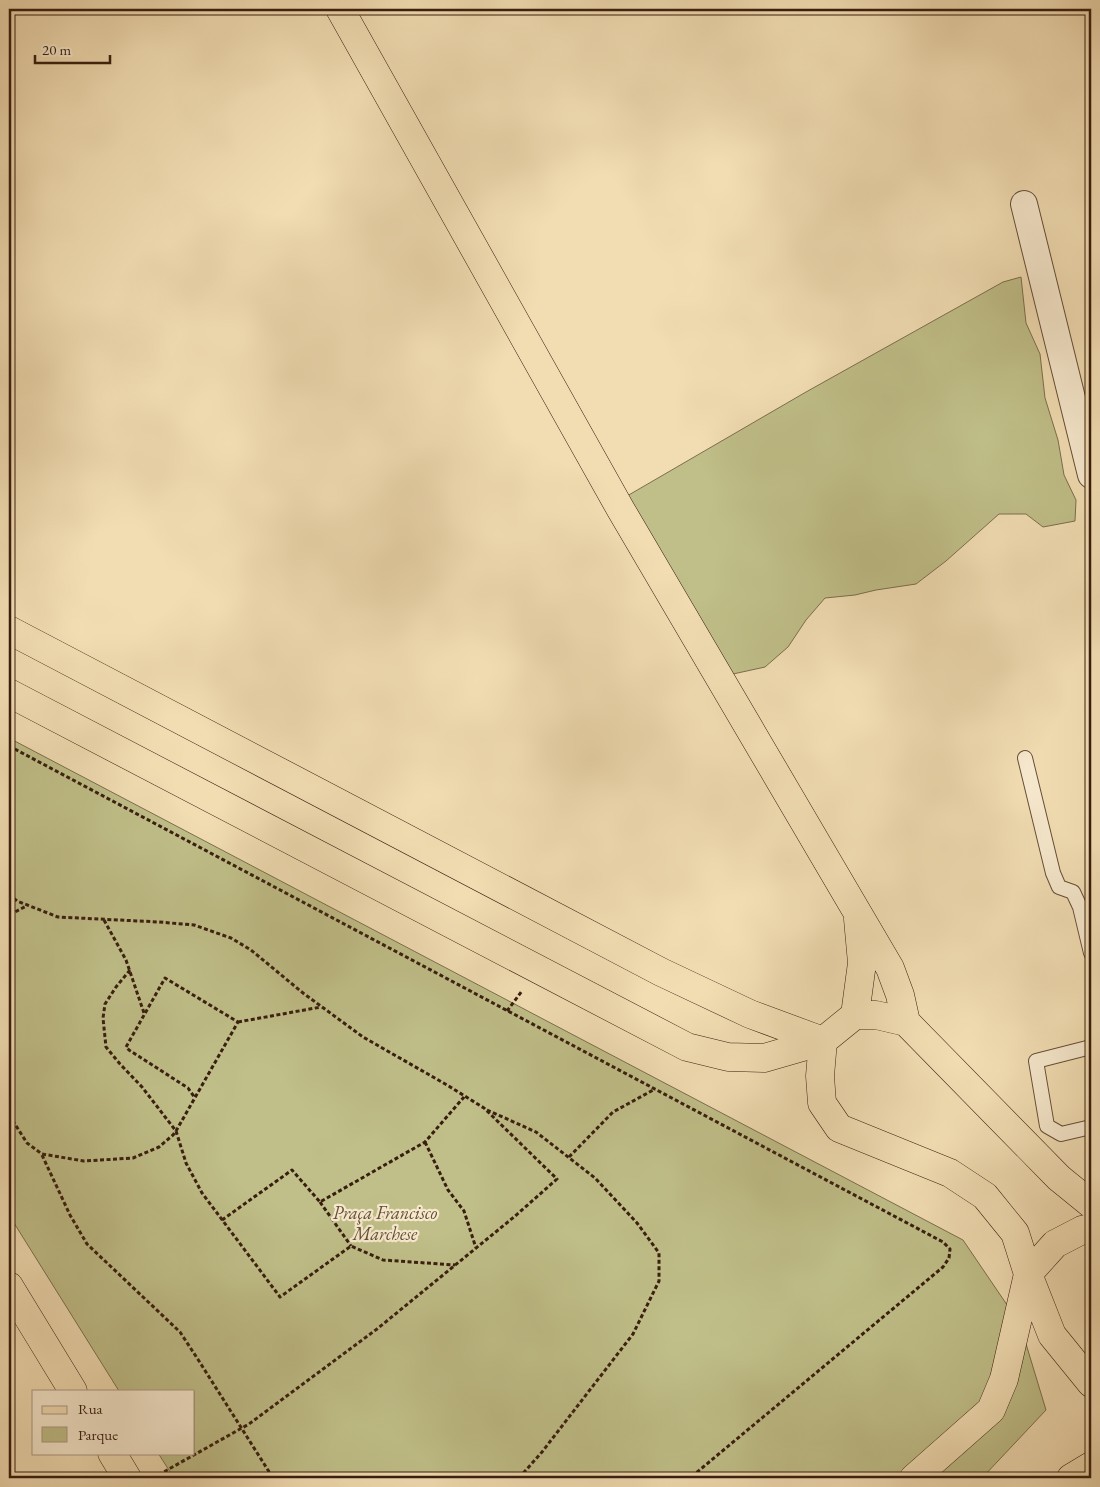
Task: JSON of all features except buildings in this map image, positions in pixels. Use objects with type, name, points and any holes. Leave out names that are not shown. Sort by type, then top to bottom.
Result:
[{"type":"main road","points":[[340,9],[621,510],[890,968],[900,995],[906,1022],[1059,1178],[1091,1204]]},
{"type":"main road","points":[[9,630],[661,972],[750,1014],[823,1041]]},
{"type":"main road","points":[[9,693],[687,1047],[728,1058],[764,1058],[823,1041],[855,1015],[876,1015],[906,1022]]},
{"type":"main road","points":[[855,1015],[862,963],[858,912]]},
{"type":"main road","points":[[823,1041],[820,1076],[822,1103],[840,1128],[950,1173],[985,1196],[1015,1233],[1028,1274],[1052,1335],[1091,1382]]},
{"type":"main road","points":[[914,1478],[991,1410],[1004,1379],[1028,1274],[1055,1244],[1082,1230],[1091,1228]]},
{"type":"main road","points":[[9,1286],[72,1390]]},
{"type":"main road","points":[[113,1454],[127,1478]]},
{"type":"main road","points":[[1071,1478],[1091,1466]]},
{"type":"street","points":[[1024,204],[1091,476]]},
{"type":"lane","points":[[1024,758],[1052,873],[1059,887],[1073,892],[1080,906],[1091,954]]},
{"type":"lane","points":[[1091,1047],[1036,1061],[1047,1126],[1062,1134],[1091,1127]]},
{"type":"path","points":[[9,746],[942,1242],[950,1249],[949,1258],[943,1267],[690,1478]]},
{"type":"path","points":[[9,894],[17,901],[58,917],[194,925],[231,938],[251,950],[302,994],[363,1037],[484,1108],[536,1132],[595,1178],[637,1222],[659,1253],[659,1281],[633,1334],[542,1452],[519,1478]]},
{"type":"path","points":[[9,913],[28,905]]},
{"type":"path","points":[[104,920],[126,960],[145,1014]]},
{"type":"path","points":[[130,970],[105,1004],[103,1018],[106,1047],[142,1087],[176,1131],[186,1163],[202,1193],[280,1297],[351,1246]]},
{"type":"path","points":[[195,1098],[188,1088],[126,1047],[165,978],[238,1022],[321,1007]]},
{"type":"path","points":[[9,1115],[26,1143],[42,1154],[84,1161],[133,1158],[159,1147],[173,1135],[238,1022]]},
{"type":"path","points":[[569,1157],[613,1112],[655,1089]]},
{"type":"path","points":[[320,1202],[425,1142],[464,1096]]},
{"type":"path","points":[[153,1478],[241,1429],[377,1329],[514,1217],[557,1179],[484,1108]]},
{"type":"path","points":[[425,1142],[448,1190],[464,1211],[476,1248]]},
{"type":"path","points":[[42,1154],[70,1216],[87,1244],[180,1332],[273,1478]]},
{"type":"path","points":[[222,1220],[292,1170],[320,1202],[351,1246],[383,1260],[455,1265]]},
{"type":"green space","points":[[1021,277],[1026,323],[1040,354],[1045,398],[1058,440],[1064,475],[1076,500],[1075,521],[1043,527],[1026,514],[999,514],[946,561],[916,584],[855,595],[825,598],[806,620],[788,647],[765,667],[733,674],[627,496],[806,392],[1003,282]]},
{"type":"green space","name":"Praça Francisco Marchese","points":[[9,738],[963,1240],[1020,1324],[1046,1410],[982,1478],[174,1478],[159,1454],[195,1454],[195,1390],[118,1390],[9,1215]]}]
